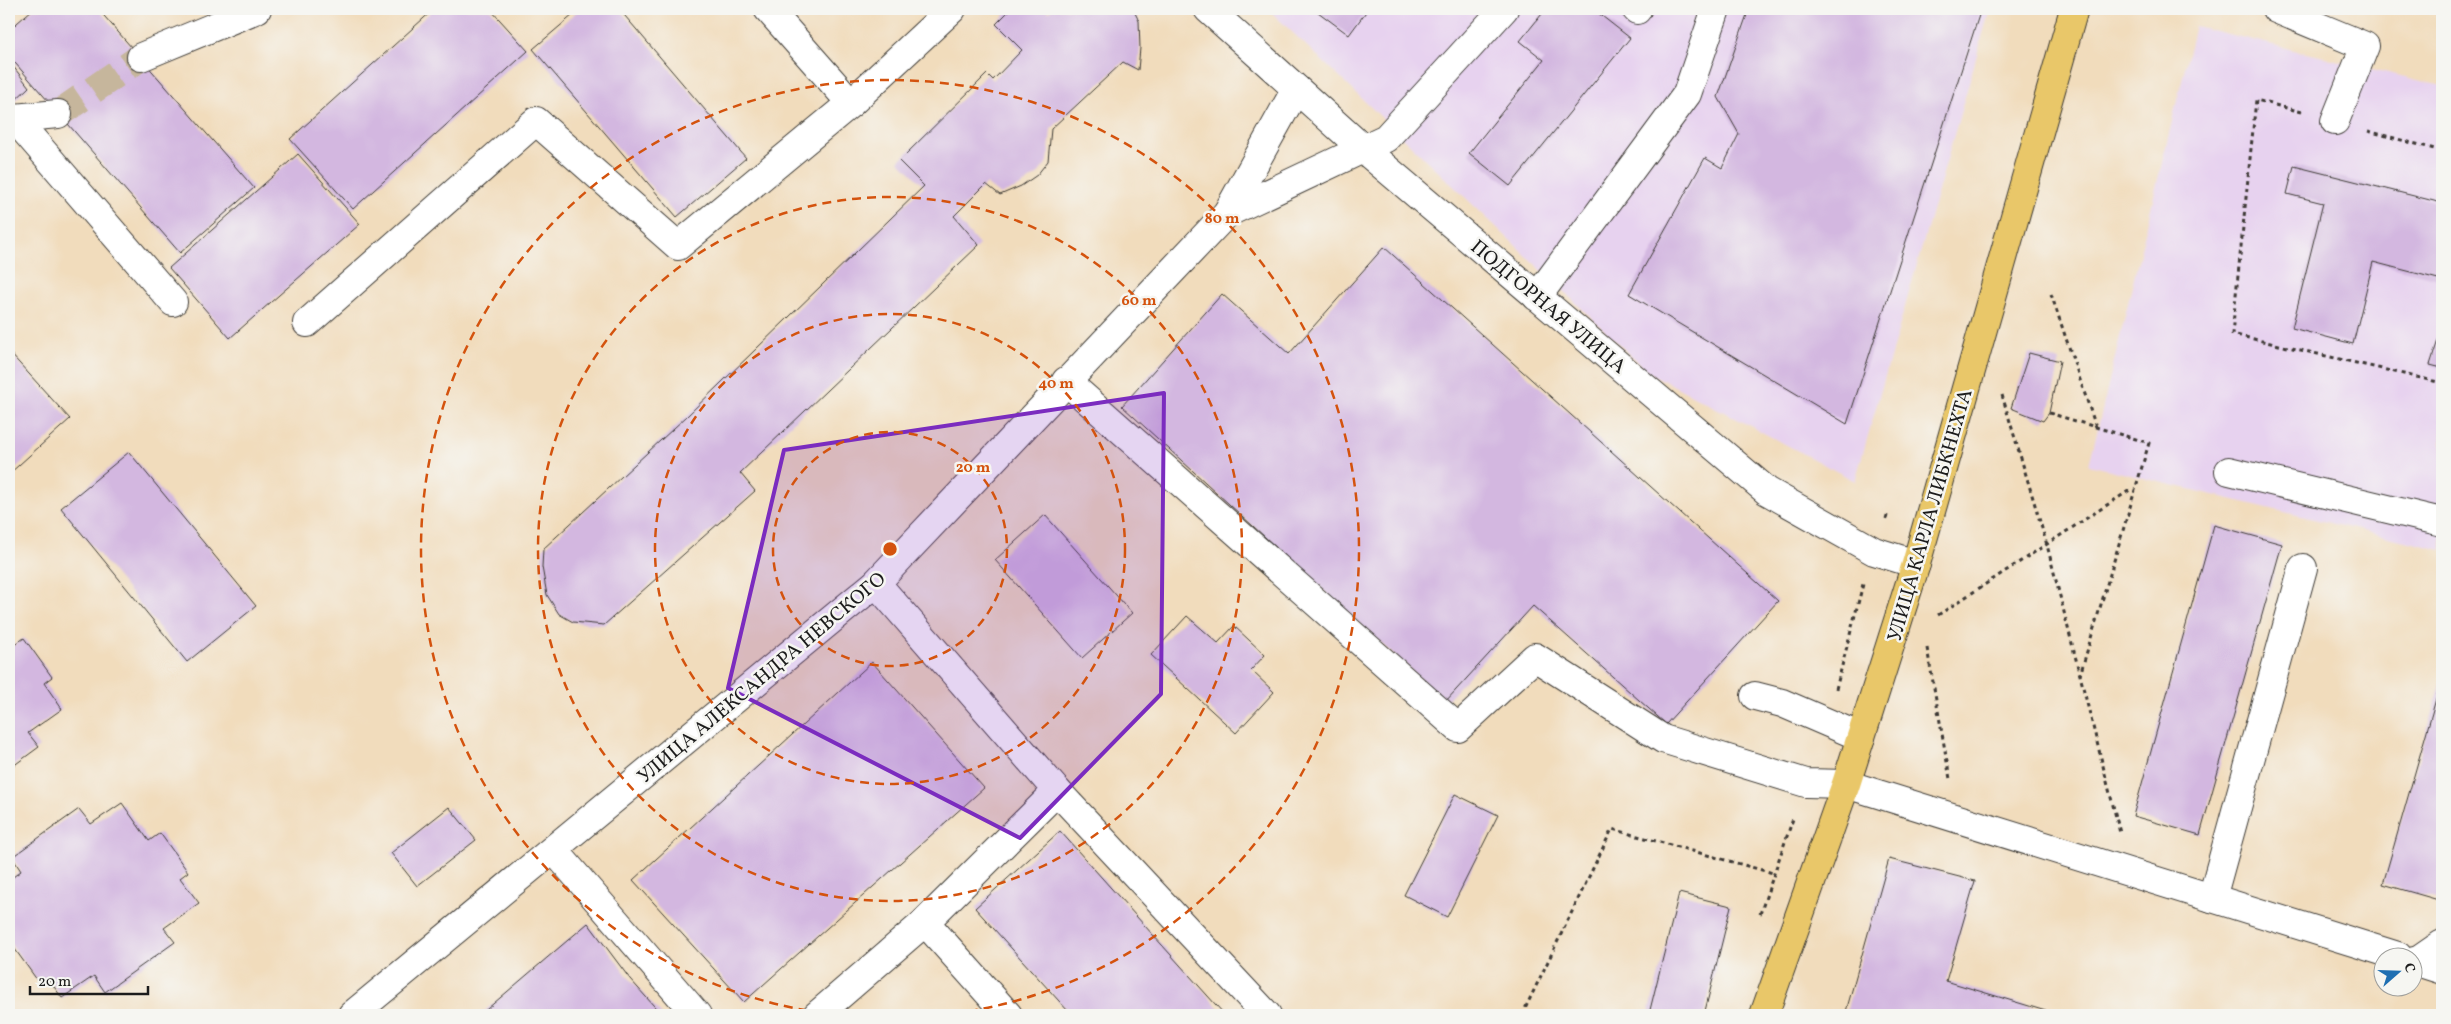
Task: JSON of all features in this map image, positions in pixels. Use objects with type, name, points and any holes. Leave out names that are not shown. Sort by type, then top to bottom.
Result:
[{"type":"main road","name":"УЛИЦА КАРЛА ЛИБКНЕХТА","points":[[1764,1015],[1846,784],[1916,564],[2074,9]]},
{"type":"street","points":[[141,57],[257,9]]},
{"type":"street","points":[[768,9],[851,103]]},
{"type":"street","points":[[307,323],[536,121],[678,246],[851,103],[952,9]]},
{"type":"street","name":"ПОДГОРНАЯ УЛИЦА","points":[[1208,9],[1362,148],[1767,491],[1874,551],[1916,564]]},
{"type":"street","points":[[1227,214],[1386,138],[1504,9]]},
{"type":"street","points":[[1537,297],[1686,94],[1716,9]]},
{"type":"street","points":[[2276,9],[2365,46],[2335,121]]},
{"type":"street","name":"УЛИЦА АЛЕКСАНДРА НЕВСКОГО","points":[[352,1015],[876,582],[1227,214],[1296,89]]},
{"type":"street","points":[[58,114],[14,118],[173,302]]},
{"type":"street","points":[[1066,381],[1458,728],[1535,657],[1663,739],[1806,783],[1846,784],[2374,949]]},
{"type":"street","points":[[2229,471],[2442,522]]},
{"type":"street","points":[[2212,898],[2303,568]]},
{"type":"street","points":[[876,582],[1057,791],[1267,1015]]},
{"type":"street","points":[[1754,696],[1782,703],[1861,737]]},
{"type":"street","points":[[817,1015],[925,922],[1057,791]]},
{"type":"street","points":[[554,850],[697,1015]]},
{"type":"street","points":[[925,922],[1008,1015]]},
{"type":"street","points":[[2424,953],[2442,944]]},
{"type":"street","points":[[2424,965],[2442,970]]},
{"type":"path","points":[[2442,151],[2256,100],[2232,334],[2442,383]]},
{"type":"path","points":[[2051,294],[2096,427]]},
{"type":"path","points":[[2000,389],[2047,545],[2121,837]]},
{"type":"path","points":[[2049,413],[2149,443],[2080,675]]},
{"type":"path","points":[[1931,618],[2130,490]]},
{"type":"path","points":[[1926,642],[1957,819]]},
{"type":"path","points":[[1522,1015],[1612,829],[1773,873]]},
{"type":"highlighted area","points":[[1164,393],[1161,694],[1020,838],[728,688],[784,450]]},
{"type":"shaded area","points":[[1268,9],[1990,9],[1855,481],[1648,372]]},
{"type":"shaded area","points":[[2195,26],[2442,86],[2442,550],[2089,465]]},
{"type":"building","points":[[33,9],[98,9],[254,188],[180,253],[9,56],[9,30]]},
{"type":"building","points":[[434,9],[490,9],[528,51],[353,209],[290,139]]},
{"type":"building","points":[[580,9],[619,9],[746,158],[677,217],[533,49]]},
{"type":"building","points":[[1011,9],[1045,9],[1049,12],[1053,9],[1133,9],[1139,21],[1140,48],[1138,70],[1123,62],[1051,129],[1048,161],[1037,175],[1021,186],[1000,195],[986,184],[954,216],[979,245],[740,473],[755,491],[604,625],[573,622],[559,614],[547,595],[542,567],[543,549],[687,416],[924,186],[899,161],[987,74],[993,80],[1022,50],[996,24]]},
{"type":"building","points":[[1314,9],[1368,9],[1349,35]]},
{"type":"building","points":[[1546,9],[1593,9],[1630,38],[1510,186],[1469,153],[1544,60],[1520,41]]},
{"type":"building","points":[[1749,9],[1981,9],[1847,424],[1629,294],[1705,158],[1722,168],[1739,134],[1718,97]]},
{"type":"building","points":[[9,61],[29,87],[9,106]]},
{"type":"building","points":[[298,154],[360,224],[230,338],[169,268]]},
{"type":"building","points":[[2294,166],[2442,203],[2442,280],[2373,262],[2353,344],[2292,328],[2323,203],[2287,194]]},
{"type":"building","points":[[1384,247],[1778,601],[1666,724],[1533,606],[1445,702],[1122,406],[1222,294],[1289,354]]},
{"type":"building","points":[[2442,328],[2442,368],[2430,365]]},
{"type":"building","points":[[9,352],[70,419],[9,474]]},
{"type":"building","points":[[2029,353],[2060,361],[2049,413],[2043,421],[2011,408]]},
{"type":"building","points":[[129,452],[256,606],[187,662],[61,508]]},
{"type":"building","points":[[1045,515],[1132,613],[1082,658],[995,560]]},
{"type":"building","points":[[2214,525],[2282,544],[2200,835],[2133,816]]},
{"type":"building","points":[[1187,616],[1218,643],[1234,626],[1265,655],[1251,670],[1274,692],[1236,733],[1151,655]]},
{"type":"building","points":[[24,638],[52,677],[44,683],[62,709],[28,733],[39,747],[9,769],[9,640],[13,646]]},
{"type":"building","points":[[872,662],[984,788],[744,1002],[633,880]]},
{"type":"building","points":[[2442,678],[2442,901],[2383,884]]},
{"type":"building","points":[[1455,794],[1498,815],[1447,917],[1404,895]]},
{"type":"building","points":[[122,803],[149,841],[160,833],[188,872],[180,878],[199,903],[164,928],[175,942],[105,992],[94,976],[62,998],[48,978],[40,984],[9,941],[9,880],[21,871],[12,857],[79,809],[91,824]]},
{"type":"building","points":[[449,807],[476,840],[417,886],[391,853]]},
{"type":"building","points":[[1060,831],[1225,1015],[1072,1015],[975,908]]},
{"type":"building","points":[[1889,859],[1975,881],[1946,981],[2059,1015],[1845,1015]]},
{"type":"building","points":[[1679,893],[1731,906],[1704,1015],[1649,1014]]},
{"type":"building","points":[[588,923],[630,979],[662,1015],[480,1015]]},
{"type":"tunnel","points":[[58,114],[141,57]]}]
